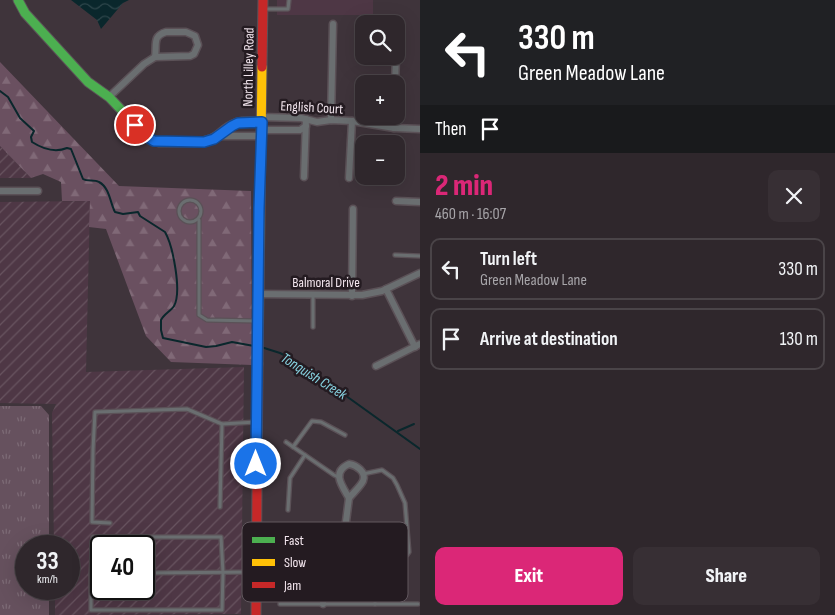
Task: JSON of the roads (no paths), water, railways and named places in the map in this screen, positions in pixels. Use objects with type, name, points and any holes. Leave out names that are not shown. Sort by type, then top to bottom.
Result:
[{"type":"street","points":[[18,0],[25,13],[88,82],[109,97],[144,135],[154,141],[204,142],[218,136],[261,126]]},
{"type":"street","name":"North Lilley Road","points":[[257,522],[258,294],[263,4]]},
{"type":"street","points":[[330,120],[333,24]]},
{"type":"street","points":[[109,97],[144,64],[155,57],[190,56],[197,49],[197,40],[195,36],[186,32],[161,33],[155,40],[155,57]]},
{"type":"street","name":"English Court","points":[[261,126],[330,120],[352,121],[394,128],[420,129]]},
{"type":"street","points":[[350,178],[352,121]]},
{"type":"street","points":[[218,136],[238,123],[300,130],[306,122]]},
{"type":"street","points":[[304,177],[306,122]]},
{"type":"street","points":[[0,191],[38,191]]},
{"type":"street","points":[[396,201],[420,202]]},
{"type":"street","points":[[352,296],[353,209]]},
{"type":"street","name":"Balmoral Drive","points":[[258,294],[352,296],[370,294],[386,289],[420,273]]},
{"type":"street","points":[[376,366],[418,345],[386,289]]},
{"type":"street","points":[[346,522],[349,498],[363,482],[362,474],[357,466],[348,464],[342,467],[338,476],[339,482],[349,498]]},
{"type":"street","name":"North Lilley Road","points":[[256,602],[256,615]]},
{"type":"lane","points":[[263,4],[288,9],[288,0]]},
{"type":"lane","points":[[199,220],[191,223],[181,218],[179,211],[184,202],[191,200],[198,203],[202,210],[199,220],[200,315],[207,320],[258,322]]},
{"type":"lane","points":[[395,255],[420,256]]},
{"type":"lane","points":[[313,295],[313,327]]},
{"type":"lane","points":[[110,523],[92,522],[92,449],[95,412],[187,410],[222,424],[257,422]]},
{"type":"lane","points":[[293,447],[312,421],[321,422],[345,435]]},
{"type":"lane","points":[[220,507],[222,424]]},
{"type":"lane","points":[[286,442],[338,476]]},
{"type":"lane","points":[[288,510],[290,478],[305,456]]},
{"type":"lane","points":[[362,474],[378,470],[385,471],[393,478],[406,502],[407,522]]},
{"type":"lane","points":[[408,535],[408,554]]},
{"type":"lane","points":[[91,600],[91,610],[222,610],[223,572],[221,537],[155,537]]},
{"type":"lane","points":[[155,573],[242,572]]},
{"type":"lane","points":[[280,604],[418,604]]},
{"type":"water","points":[[71,0],[129,0],[123,3],[101,29],[97,20]]},
{"type":"waterway","name":"Tonquish Creek","points":[[0,91],[8,97],[20,118],[34,131],[31,137],[32,142],[49,150],[71,149],[83,179],[97,181],[103,185],[108,192],[115,212],[123,214],[138,212],[140,216],[165,232],[173,258],[177,290],[174,306],[161,320],[163,338],[206,347],[232,342],[254,346]]},
{"type":"waterway","name":"Tonquish Creek","points":[[261,347],[280,353],[303,365],[420,449]]},
{"type":"waterway","points":[[398,431],[414,424]]}]
